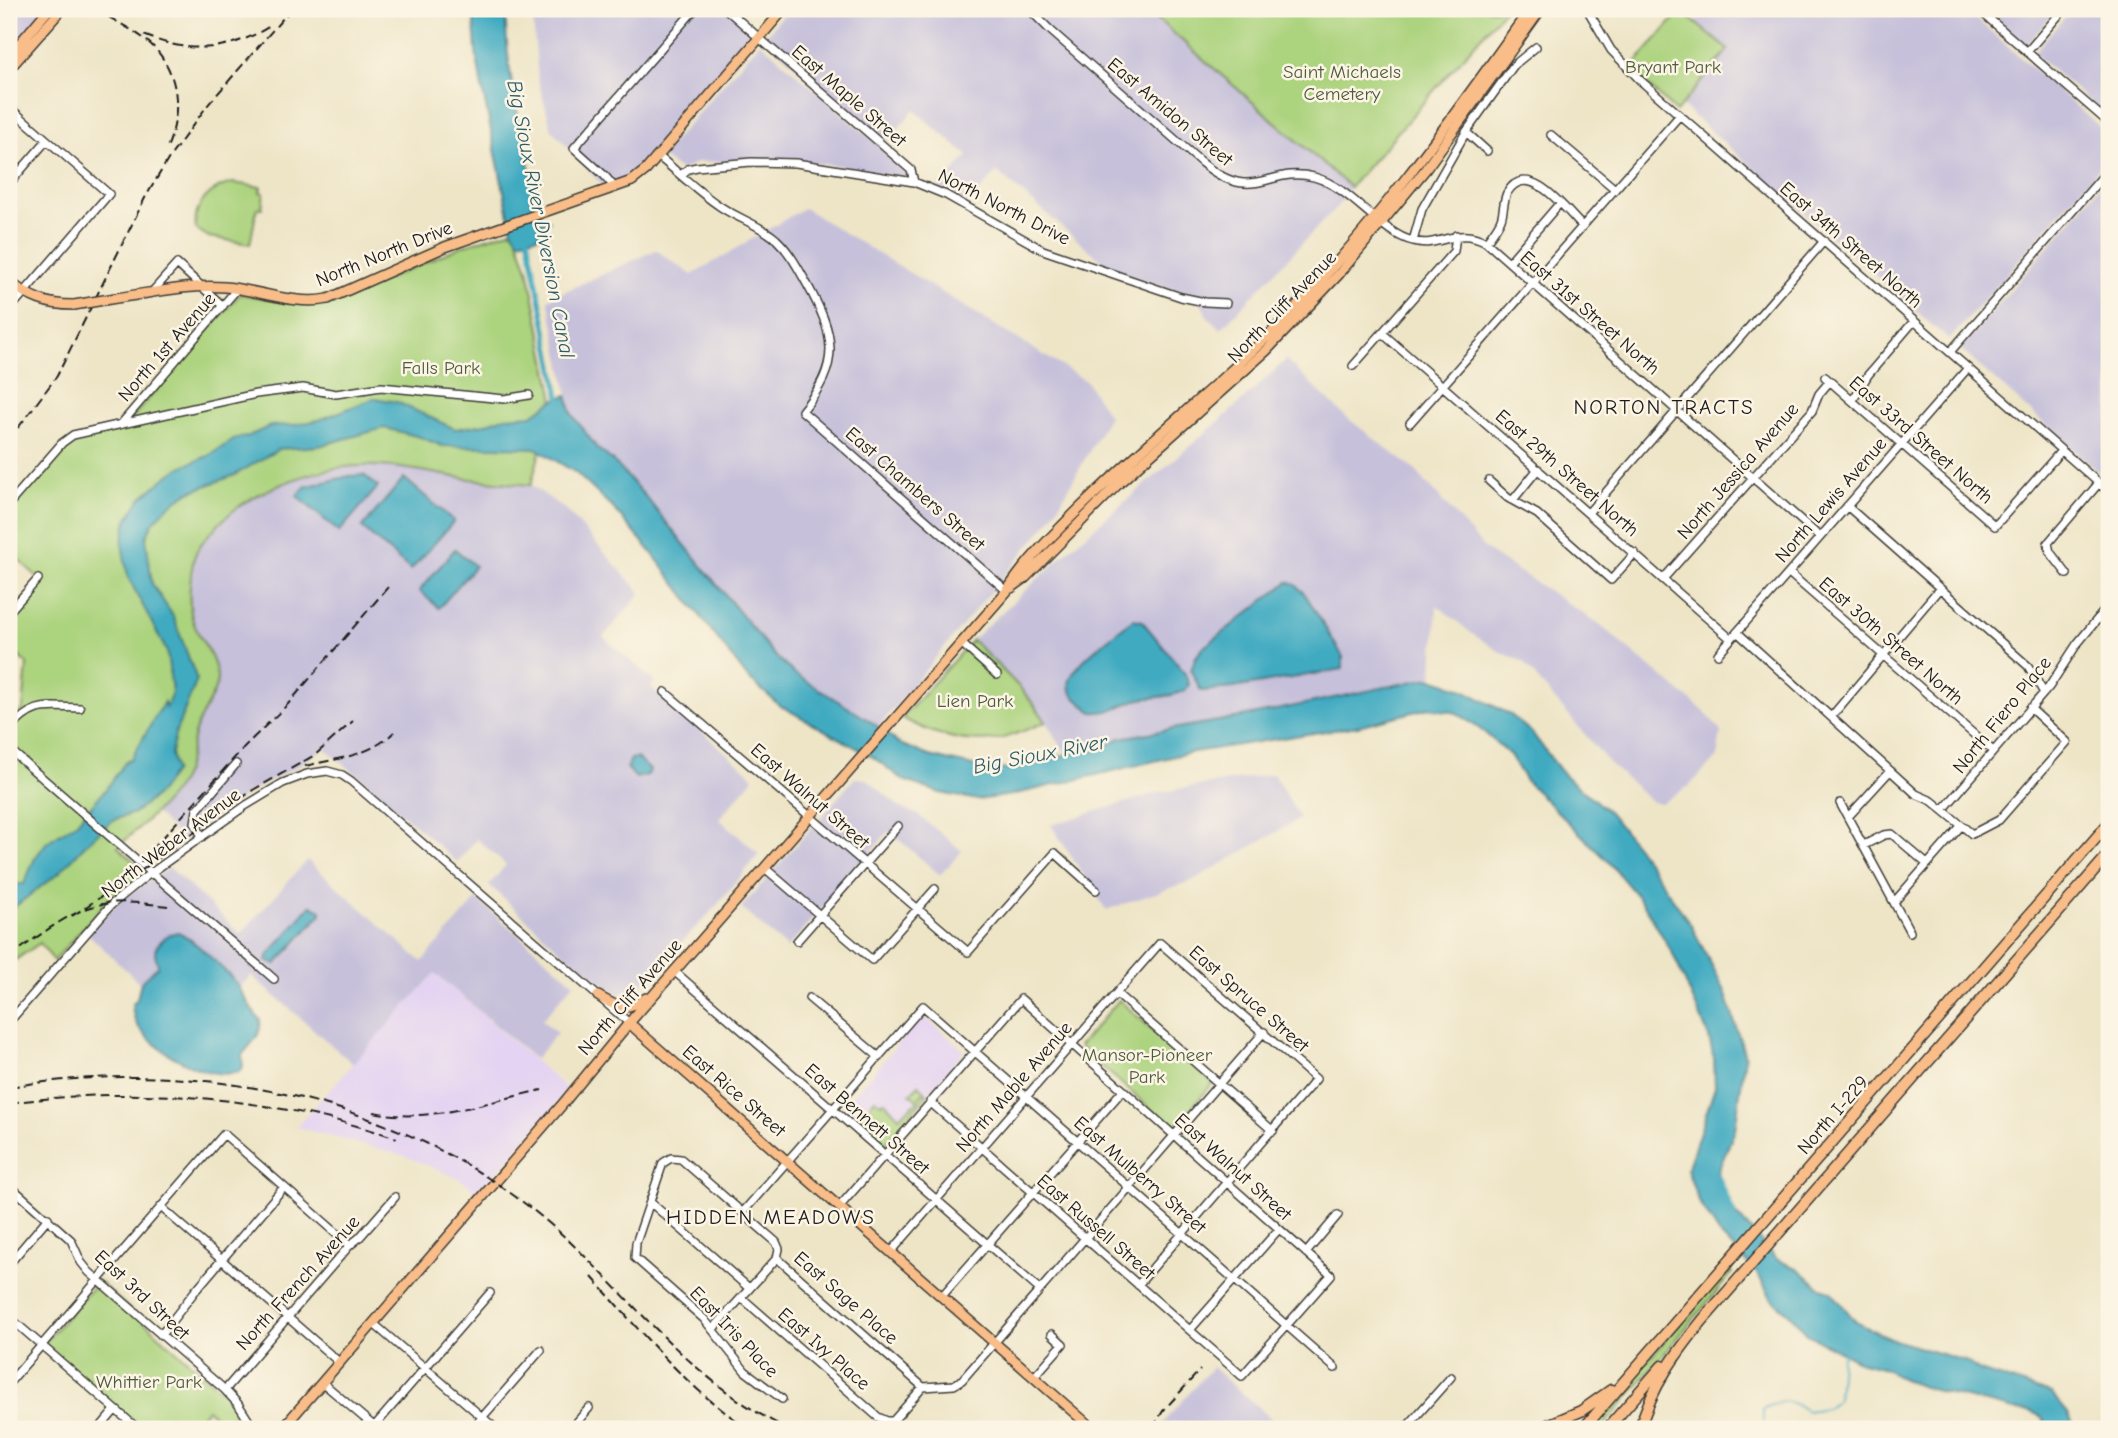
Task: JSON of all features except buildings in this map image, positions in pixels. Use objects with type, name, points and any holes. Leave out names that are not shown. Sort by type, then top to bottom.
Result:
[{"type":"highway","name":"North I-229","points":[[1583,1429],[2109,823]]},
{"type":"highway","name":"North I-229","points":[[1702,1321],[2109,854]]},
{"type":"highway","points":[[1607,1429],[1702,1321]]},
{"type":"highway","points":[[1640,1429],[1658,1381],[1702,1321]]},
{"type":"highway","points":[[1538,1429],[1560,1422],[1594,1403],[1617,1385],[1651,1349]]},
{"type":"main road","points":[[9,56],[49,9]]},
{"type":"main road","points":[[9,69],[62,9]]},
{"type":"main road","name":"North North Drive","points":[[24,293],[47,303],[74,305],[202,287],[237,289],[309,301],[328,299],[445,247],[637,179],[784,9]]},
{"type":"main road","name":"North Cliff Avenue","points":[[282,1429],[555,1113],[629,1023],[1007,591],[1025,578],[1119,483],[1266,351],[1326,288],[1379,220],[1530,9]]},
{"type":"main road","name":"North Cliff Avenue","points":[[1379,220],[1431,162],[1541,9]]},
{"type":"main road","points":[[9,281],[24,293]]},
{"type":"main road","points":[[598,996],[625,1008],[634,1006],[657,991]]},
{"type":"main road","name":"East Rice Street","points":[[629,1023],[1093,1429]]},
{"type":"street","points":[[615,188],[574,148],[695,9]]},
{"type":"street","name":"East Maple Street","points":[[726,9],[911,170],[914,182]]},
{"type":"street","name":"East Amidon Street","points":[[1029,9],[1217,175],[1234,182],[1251,184],[1288,176],[1314,177],[1335,187],[1379,220]]},
{"type":"street","name":"East 34th Street North","points":[[1587,9],[1611,50],[1680,115],[2109,492]]},
{"type":"street","points":[[1978,9],[2109,123]]},
{"type":"street","points":[[2027,51],[2064,9]]},
{"type":"street","points":[[1379,220],[1400,236],[1413,241],[1422,209],[1466,132],[1514,65],[1536,47]]},
{"type":"street","points":[[9,107],[109,194],[9,310]]},
{"type":"street","points":[[1410,423],[1680,115]]},
{"type":"street","points":[[1466,132],[1487,151]]},
{"type":"street","points":[[1552,135],[1615,189]]},
{"type":"street","points":[[9,184],[47,140]]},
{"type":"street","points":[[658,156],[681,176]]},
{"type":"street","name":"North North Drive","points":[[681,176],[688,169],[697,167],[778,162],[820,165],[914,182],[946,195],[1043,250],[1181,297],[1226,303]]},
{"type":"street","points":[[1950,352],[2109,169]]},
{"type":"street","name":"East Chambers Street","points":[[681,176],[721,208],[761,228],[779,241],[793,259],[818,304],[828,328],[830,355],[820,387],[802,411],[1007,591]]},
{"type":"street","points":[[1486,242],[1501,219],[1507,193],[1517,183],[1526,180],[1540,185],[1583,226]]},
{"type":"street","points":[[1509,261],[1559,204]]},
{"type":"street","points":[[1353,366],[1454,251],[1455,235]]},
{"type":"street","name":"East 31st Street North","points":[[1413,241],[1432,242],[1455,235],[1469,235],[1486,242],[1820,537]]},
{"type":"street","points":[[1588,513],[1824,241]]},
{"type":"street","points":[[152,293],[177,264],[223,306]]},
{"type":"street","name":"North 1st Avenue","points":[[120,425],[237,289]]},
{"type":"street","points":[[1853,400],[1867,374],[1914,321]]},
{"type":"street","name":"East 29th Street North","points":[[1382,332],[1588,513],[1832,717],[1921,797],[1932,801],[1972,834],[1999,820],[2067,741],[2031,708]]},
{"type":"street","name":"North Lewis Avenue","points":[[1718,654],[1968,368]]},
{"type":"street","name":"East 33rd Street North","points":[[1828,379],[1995,526],[2061,451]]},
{"type":"street","name":"North Jessica Avenue","points":[[1664,578],[1812,411],[1828,379]]},
{"type":"street","points":[[9,504],[67,438],[256,394],[303,388],[336,394],[381,387],[504,399],[529,395]]},
{"type":"street","points":[[1513,500],[1538,469]]},
{"type":"street","points":[[1489,481],[1537,514],[1611,580],[1635,553]]},
{"type":"street","points":[[2067,574],[2050,552],[2048,543],[2099,484]]},
{"type":"street","points":[[1847,506],[2028,666],[2044,692]]},
{"type":"street","name":"East 30th Street North","points":[[1789,573],[1993,751]]},
{"type":"street","points":[[9,612],[38,579]]},
{"type":"street","points":[[1832,717],[1940,588]]},
{"type":"street","name":"North Fiero Place","points":[[1943,810],[2031,708],[2077,644],[2109,606]]},
{"type":"street","points":[[961,643],[997,676]]},
{"type":"street","name":"East Walnut Street","points":[[665,692],[968,952],[1055,853],[1096,890]]},
{"type":"street","points":[[9,730],[24,715],[40,707],[80,708]]},
{"type":"street","points":[[9,749],[274,979]]},
{"type":"street","points":[[202,837],[195,823],[195,814],[206,797],[236,764]]},
{"type":"street","name":"North Weber Avenue","points":[[9,1022],[104,912],[153,872],[257,798],[298,777],[327,771],[351,781]]},
{"type":"street","points":[[1849,817],[1891,771]]},
{"type":"street","name":"East Rice Street","points":[[351,781],[629,1023]]},
{"type":"street","points":[[1840,803],[1910,932]]},
{"type":"street","points":[[797,941],[898,826]]},
{"type":"street","points":[[1895,901],[1961,826]]},
{"type":"street","points":[[1864,845],[1892,834],[1927,864]]},
{"type":"street","points":[[766,869],[872,960],[934,889]]},
{"type":"street","name":"North Mable Avenue","points":[[891,1252],[1160,943]]},
{"type":"street","name":"East Spruce Street","points":[[1160,943],[1316,1079],[1273,1131]]},
{"type":"street","name":"East Bennett Street","points":[[674,971],[1040,1290]]},
{"type":"street","points":[[1117,994],[1273,1131],[1138,1285]]},
{"type":"street","points":[[743,1212],[879,1057],[809,998]]},
{"type":"street","name":"East Walnut Street","points":[[974,1051],[1021,999],[1073,1044],[1331,1275],[1287,1325]]},
{"type":"street","name":"East Mulberry Street","points":[[879,1057],[923,1006],[1335,1368]]},
{"type":"street","points":[[923,1387],[958,1384],[1264,1032]]},
{"type":"street","points":[[839,1206],[974,1051]]},
{"type":"street","points":[[942,1296],[1123,1090]]},
{"type":"street","name":"East Russell Street","points":[[930,1102],[1242,1376],[1287,1325]]},
{"type":"street","points":[[9,1383],[224,1134],[350,1245]]},
{"type":"street","name":"East Sage Place","points":[[650,1202],[663,1163],[671,1158],[681,1159],[776,1242],[779,1249],[777,1258],[923,1387]]},
{"type":"street","name":"East 3rd Street","points":[[9,1185],[71,1240],[83,1265],[98,1281],[225,1390],[254,1429]]},
{"type":"street","points":[[161,1335],[221,1259],[284,1186]]},
{"type":"street","name":"North French Avenue","points":[[225,1390],[395,1197]]},
{"type":"street","points":[[650,1202],[749,1288]]},
{"type":"street","name":"East Iris Place","points":[[650,1202],[634,1254],[639,1262],[713,1329],[735,1361],[782,1399]]},
{"type":"street","points":[[161,1207],[340,1363]]},
{"type":"street","points":[[1306,1253],[1338,1215]]},
{"type":"street","points":[[9,1264],[48,1218]]},
{"type":"street","points":[[1189,1330],[1279,1228]]},
{"type":"street","points":[[713,1329],[777,1258]]},
{"type":"street","points":[[323,1383],[374,1428],[490,1293]]},
{"type":"street","name":"East Ivy Place","points":[[742,1297],[878,1417],[893,1421],[923,1387]]},
{"type":"street","points":[[9,1317],[138,1429]]},
{"type":"street","points":[[374,1324],[496,1429]]},
{"type":"street","points":[[1034,1377],[1063,1344],[1052,1334]]},
{"type":"street","points":[[472,1429],[541,1350]]},
{"type":"street","points":[[1405,1429],[1451,1377]]},
{"type":"street","points":[[571,1429],[589,1408]]},
{"type":"street","points":[[99,1429],[116,1410]]},
{"type":"shaded area","points":[[9,9],[45,9],[9,51]]},
{"type":"shaded area","points":[[532,9],[732,9],[760,34],[636,175],[605,188],[552,130],[538,80]]},
{"type":"shaded area","points":[[788,9],[1145,9],[1350,187],[1344,199],[1221,329],[1207,316],[1197,294],[1168,289],[1111,268],[997,172],[968,204],[938,188],[968,156],[914,110],[884,144],[764,38]]},
{"type":"shaded area","points":[[1708,9],[1965,9],[2109,135],[2109,157],[1949,340],[1681,105],[1728,51],[1695,23]]},
{"type":"shaded area","points":[[1984,9],[2058,9],[2026,45]]},
{"type":"shaded area","points":[[2072,9],[2109,9],[2109,118],[2033,53]]},
{"type":"shaded area","points":[[760,42],[909,172],[909,179],[798,161],[697,162],[681,171],[661,156]]},
{"type":"shaded area","points":[[2109,176],[2109,481],[1960,349]]},
{"type":"shaded area","points":[[804,208],[1086,381],[1109,416],[1052,518],[878,727],[795,674],[775,656],[644,495],[613,461],[597,448],[572,414],[548,299],[656,250],[692,275]]},
{"type":"shaded area","points":[[1286,360],[1345,416],[1416,471],[1485,549],[1597,623],[1705,712],[1721,732],[1717,758],[1689,786],[1662,803],[1652,802],[1610,764],[1522,661],[1500,652],[1471,633],[1437,605],[1432,686],[1069,758],[1038,710],[972,640],[1072,547],[1230,412]]},
{"type":"shaded area","points":[[355,466],[397,467],[460,478],[531,485],[566,510],[641,593],[603,637],[655,682],[651,687],[754,777],[719,819],[759,854],[718,904],[632,995],[625,991],[620,996],[567,956],[489,885],[506,865],[477,839],[457,862],[324,748],[253,790],[183,840],[154,812],[175,790],[189,761],[191,741],[213,663],[192,620],[190,594],[195,555],[211,532],[235,507],[259,493],[297,478]]},
{"type":"shaded area","points":[[1273,774],[1300,818],[1194,880],[1106,910],[1051,825],[1160,792]]},
{"type":"shaded area","points":[[855,778],[867,779],[902,809],[917,814],[962,851],[940,875],[889,831],[787,948],[741,908]]},
{"type":"shaded area","points":[[307,860],[422,962],[477,899],[574,983],[542,1020],[557,1033],[535,1059],[435,973],[353,1064],[251,975],[237,991],[169,1011],[87,933],[122,899],[170,868],[241,934]]},
{"type":"shaded area","points":[[435,973],[568,1090],[479,1193],[460,1179],[405,1156],[296,1127]]},
{"type":"shaded area","points":[[923,1016],[965,1051],[883,1144],[842,1108]]},
{"type":"shaded area","points":[[1212,1367],[1283,1429],[1158,1429]]},
{"type":"green space","name":"Saint Michaels Cemetery","points":[[1505,9],[1350,187],[1148,11]]},
{"type":"green space","name":"Bryant Park","points":[[1681,11],[1728,50],[1676,112],[1630,69]]},
{"type":"green space","points":[[233,183],[261,187],[260,192],[264,193],[262,208],[257,208],[250,244],[209,237],[196,229],[197,212],[205,198],[217,188]]},
{"type":"green space","name":"Falls Park","points":[[512,230],[516,234],[528,269],[554,400],[531,485],[475,480],[396,467],[358,466],[323,471],[286,482],[250,499],[223,520],[206,537],[196,553],[190,589],[193,621],[214,664],[216,685],[200,718],[180,783],[165,803],[118,847],[141,868],[139,875],[106,902],[54,961],[40,943],[9,964],[9,725],[23,709],[27,664],[9,648],[9,617],[41,580],[9,551],[9,508],[69,441],[123,428],[240,294],[307,305],[323,305],[462,246]]},
{"type":"green space","name":"Lien Park","points":[[972,640],[1021,689],[1046,722],[1006,737],[981,741],[946,736],[902,718]]},
{"type":"green space","name":"Mansor-Pioneer Park","points":[[1119,1000],[1213,1083],[1173,1129],[1079,1046]]},
{"type":"green space","points":[[919,1085],[925,1091],[918,1099],[925,1092],[928,1094],[884,1145],[853,1119],[857,1115],[859,1117],[875,1099],[881,1103],[884,1101],[899,1117],[918,1101],[910,1094]]},
{"type":"green space","points":[[1725,1272],[1732,1273],[1601,1429],[1588,1429]]},
{"type":"green space","name":"Whittier Park","points":[[98,1281],[240,1407],[225,1424],[207,1409],[190,1429],[138,1429],[41,1346]]},
{"type":"water","points":[[473,9],[506,9],[506,34],[517,113],[540,217],[549,221],[541,224],[539,236],[519,241],[512,230],[481,83]]},
{"type":"water","points":[[567,395],[572,414],[597,448],[613,461],[644,495],[775,656],[795,674],[873,723],[900,744],[929,756],[973,766],[1009,770],[1082,750],[1096,751],[1120,738],[1247,716],[1429,678],[1460,688],[1511,715],[1532,733],[1564,775],[1609,812],[1637,847],[1691,925],[1725,991],[1745,1056],[1735,1130],[1718,1171],[1724,1200],[1776,1259],[1800,1270],[1821,1288],[1831,1291],[1856,1322],[1891,1339],[1965,1361],[1980,1371],[2052,1394],[2068,1413],[2075,1429],[2048,1429],[2042,1417],[2030,1411],[2014,1410],[1926,1388],[1885,1369],[1862,1363],[1807,1334],[1791,1315],[1772,1299],[1757,1273],[1720,1235],[1698,1200],[1687,1170],[1715,1087],[1714,1059],[1708,1034],[1673,954],[1643,903],[1607,860],[1526,781],[1510,755],[1457,713],[1429,708],[1358,726],[1188,753],[1012,795],[978,800],[940,793],[903,780],[873,757],[779,705],[747,677],[648,548],[612,507],[576,473],[535,448],[442,446],[384,428],[319,446],[279,449],[235,475],[189,492],[169,506],[152,524],[146,538],[152,584],[173,616],[197,680],[176,731],[171,753],[175,771],[157,795],[134,813],[113,820],[60,872],[9,911],[12,890],[17,884],[24,884],[35,858],[47,842],[76,823],[127,760],[131,759],[164,702],[166,708],[172,692],[167,652],[128,577],[122,544],[127,520],[141,498],[181,467],[208,456],[237,438],[247,437],[270,426],[319,420],[375,398],[397,402],[455,429],[485,424],[505,417],[532,415],[554,400]]},
{"type":"water","points":[[364,475],[378,487],[339,532],[297,496],[305,487]]},
{"type":"water","points":[[404,478],[454,521],[411,570],[362,528]]},
{"type":"water","points":[[455,549],[475,566],[439,608],[419,591]]},
{"type":"water","points":[[1288,582],[1296,585],[1305,594],[1343,657],[1343,669],[1201,691],[1191,671],[1195,658],[1204,647]]},
{"type":"water","points":[[1133,619],[1142,621],[1184,672],[1189,684],[1185,690],[1176,694],[1136,700],[1109,710],[1092,712],[1074,696],[1070,681],[1083,661]]},
{"type":"water","points":[[637,758],[650,770],[648,775],[636,778],[627,768],[631,759]]},
{"type":"water","points":[[311,905],[321,910],[321,914],[276,964],[267,961],[268,956]]},
{"type":"water","points":[[178,932],[199,947],[236,983],[260,1020],[258,1035],[242,1055],[243,1067],[239,1072],[213,1072],[183,1062],[146,1036],[136,1022],[132,1005],[137,999],[141,982],[158,966],[155,955],[157,946],[171,934]]},
{"type":"waterway","name":"Big Sioux River Diversion Canal","points":[[527,233],[560,400]]},
{"type":"waterway","name":"Big Sioux River","points":[[1718,1180],[1733,1216]]},
{"type":"waterway","points":[[1763,1429],[1763,1409],[1776,1403],[1790,1402],[1807,1411],[1826,1408],[1838,1399],[1841,1359],[1845,1350]]},
{"type":"railway","points":[[96,9],[147,41],[166,64],[172,78],[176,106],[175,121],[166,150]]},
{"type":"railway","points":[[9,440],[57,376],[145,198],[169,158],[207,106],[291,9]]},
{"type":"railway","points":[[144,35],[176,45],[208,47],[239,41],[270,26]]},
{"type":"railway","points":[[108,893],[133,871],[245,746],[288,704],[388,587]]},
{"type":"railway","points":[[142,870],[253,790],[315,755],[353,721]]},
{"type":"railway","points":[[305,766],[363,752],[394,732]]},
{"type":"railway","points":[[72,916],[116,887]]},
{"type":"railway","points":[[9,957],[54,926],[90,907],[119,902],[168,906]]},
{"type":"railway","points":[[9,1087],[84,1078],[159,1078],[233,1085],[307,1099],[378,1122],[446,1153],[510,1192],[568,1240],[698,1368],[726,1391],[788,1429]]},
{"type":"railway","points":[[374,1112],[395,1115],[437,1113],[542,1090]]},
{"type":"railway","points":[[9,1103],[107,1095],[205,1098],[302,1113],[397,1138]]},
{"type":"railway","points":[[592,1277],[685,1378],[749,1429]]},
{"type":"railway","points":[[1152,1429],[1163,1411],[1200,1370]]},
{"type":"district","name":"NORTON TRACTS","points":[[1664,407]]},
{"type":"district","name":"HIDDEN MEADOWS","points":[[771,1217]]}]
